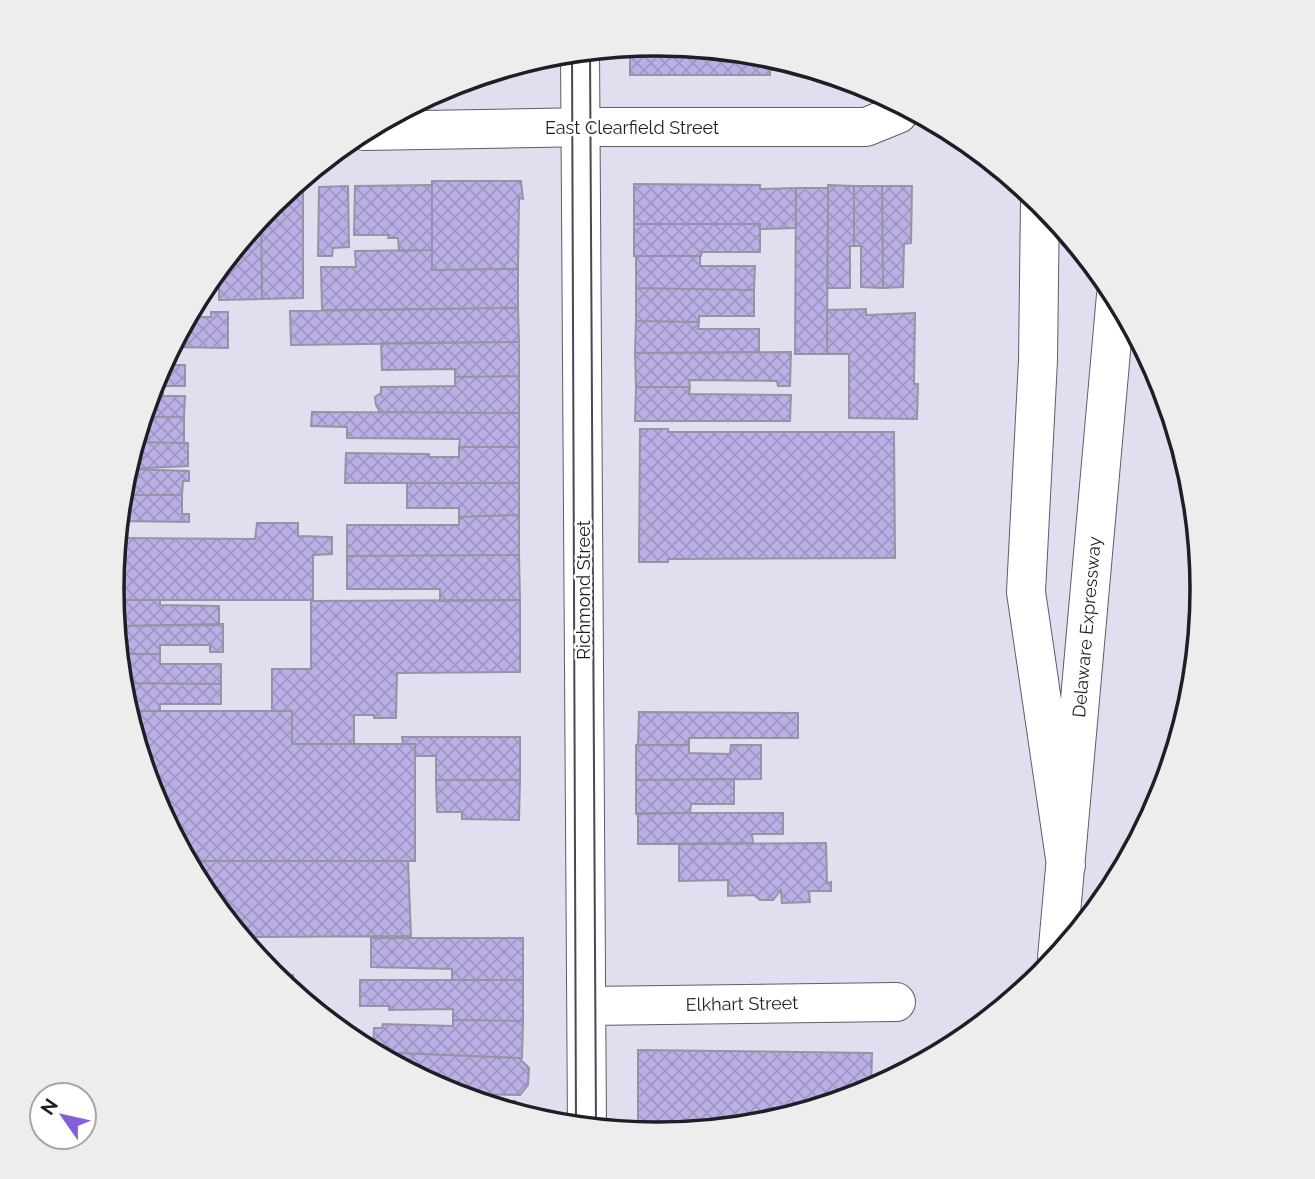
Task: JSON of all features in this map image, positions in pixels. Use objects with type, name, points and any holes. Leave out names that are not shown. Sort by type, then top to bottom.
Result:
[{"type":"main road","name":"Richmond Street","points":[[580,62],[587,1118]]},
{"type":"main road","name":"East Clearfield Street","points":[[385,131],[866,127],[895,112]]},
{"type":"main road","points":[[1040,217],[1038,360],[1026,592],[1066,865]]},
{"type":"main road","name":"Delaware Expressway","points":[[1060,940],[1114,314]]},
{"type":"main road","name":"Elkhart Street","points":[[587,1006],[896,1002]]},
{"type":"building","points":[[630,57],[692,57],[778,70],[770,70],[770,75],[630,75]]},
{"type":"building","points":[[432,181],[521,181],[523,199],[519,198],[518,269],[432,270]]},
{"type":"building","points":[[634,184],[760,185],[760,189],[796,188],[796,228],[760,229],[760,224],[634,224]]},
{"type":"building","points":[[432,185],[432,250],[399,251],[398,238],[388,238],[389,235],[354,235],[355,186]]},
{"type":"building","points":[[828,185],[854,186],[854,246],[850,246],[850,288],[827,288]]},
{"type":"building","points":[[348,186],[349,247],[333,248],[332,256],[318,256],[319,187]]},
{"type":"building","points":[[854,186],[882,186],[883,288],[861,287],[861,246],[854,246]]},
{"type":"building","points":[[882,186],[912,186],[911,243],[904,244],[903,287],[883,288]]},
{"type":"building","points":[[796,188],[828,188],[827,354],[795,354]]},
{"type":"building","points":[[303,191],[303,298],[262,299],[261,232]]},
{"type":"building","points":[[634,224],[760,224],[760,252],[702,252],[701,256],[634,256]]},
{"type":"building","points":[[261,232],[262,299],[219,300],[219,286]]},
{"type":"building","points":[[432,250],[432,270],[518,269],[518,308],[322,310],[321,267],[356,267],[355,251]]},
{"type":"building","points":[[636,256],[700,256],[700,266],[755,266],[754,290],[636,288]]},
{"type":"building","points":[[636,288],[754,290],[754,316],[699,316],[699,322],[636,321]]},
{"type":"building","points":[[518,308],[519,342],[291,345],[290,311]]},
{"type":"building","points":[[866,309],[866,315],[915,313],[914,384],[918,384],[917,419],[849,418],[849,354],[827,354],[827,310]]},
{"type":"building","points":[[211,312],[228,312],[228,348],[183,347],[199,317],[211,317]]},
{"type":"building","points":[[636,321],[699,322],[698,329],[759,329],[759,352],[635,353]]},
{"type":"building","points":[[519,342],[519,376],[455,377],[455,369],[382,370],[381,343]]},
{"type":"building","points":[[791,352],[790,386],[778,386],[777,381],[689,380],[690,387],[636,387],[635,353]]},
{"type":"building","points":[[174,365],[185,365],[185,386],[165,386]]},
{"type":"building","points":[[519,376],[519,413],[380,412],[376,405],[375,397],[381,393],[381,387],[455,386],[455,377]]},
{"type":"building","points":[[636,387],[690,387],[689,394],[791,395],[790,421],[635,421]]},
{"type":"building","points":[[163,390],[163,396],[185,396],[184,417],[152,417]]},
{"type":"building","points":[[312,412],[519,413],[519,447],[459,447],[460,439],[347,438],[347,427],[311,426]]},
{"type":"building","points":[[152,417],[184,417],[184,443],[145,442]]},
{"type":"building","points":[[640,429],[668,429],[668,432],[894,432],[895,558],[668,559],[668,562],[639,562]]},
{"type":"building","points":[[145,442],[188,443],[188,466],[138,468]]},
{"type":"building","points":[[459,447],[519,447],[519,483],[345,483],[346,453],[459,457]]},
{"type":"building","points":[[138,469],[189,471],[189,481],[183,481],[182,495],[133,495]]},
{"type":"building","points":[[407,483],[519,483],[519,515],[459,517],[459,508],[407,508]]},
{"type":"building","points":[[133,495],[182,495],[182,514],[189,514],[189,522],[129,521]]},
{"type":"building","points":[[519,515],[519,555],[347,556],[347,525],[459,525],[459,517]]},
{"type":"building","points":[[257,523],[298,523],[298,536],[332,537],[332,554],[313,555],[313,600],[124,600],[127,538],[255,539]]},
{"type":"building","points":[[519,555],[520,600],[440,601],[440,589],[347,589],[347,556]]},
{"type":"building","points":[[124,600],[160,600],[160,605],[219,606],[219,625],[125,626]]},
{"type":"building","points":[[520,600],[520,672],[397,673],[396,718],[354,715],[354,744],[292,744],[292,711],[272,711],[272,669],[311,669],[311,601]]},
{"type":"building","points":[[223,624],[223,652],[210,652],[210,645],[160,645],[160,654],[128,654],[125,626]]},
{"type":"building","points":[[128,654],[160,654],[160,664],[221,664],[221,684],[132,683]]},
{"type":"building","points":[[132,683],[221,684],[221,704],[160,704],[160,711],[138,711]]},
{"type":"building","points":[[138,711],[292,711],[292,744],[415,744],[415,861],[198,861],[165,794],[152,761]]},
{"type":"building","points":[[639,712],[798,713],[798,738],[689,738],[689,745],[638,745]]},
{"type":"building","points":[[402,737],[520,737],[520,780],[436,780],[436,756],[415,756],[415,744],[403,744]]},
{"type":"building","points":[[636,745],[689,745],[689,753],[730,754],[731,745],[761,745],[761,779],[636,780]]},
{"type":"building","points":[[734,779],[734,804],[691,804],[690,813],[636,814],[636,780]]},
{"type":"building","points":[[436,780],[520,780],[519,820],[462,819],[462,812],[437,812]]},
{"type":"building","points":[[638,813],[783,813],[783,834],[752,834],[753,843],[638,844]]},
{"type":"building","points":[[826,843],[827,883],[831,882],[831,891],[809,891],[810,902],[782,903],[781,890],[773,900],[760,900],[754,895],[728,896],[728,880],[679,881],[679,844]]},
{"type":"building","points":[[198,861],[408,861],[411,936],[253,937]]},
{"type":"building","points":[[371,938],[523,938],[523,980],[452,980],[452,969],[371,967]]},
{"type":"building","points":[[360,980],[523,980],[523,1021],[453,1020],[453,1009],[389,1010],[389,1006],[360,1006]]},
{"type":"building","points":[[453,1020],[523,1021],[522,1058],[393,1053],[373,1041],[374,1028],[382,1028],[383,1024],[453,1026]]},
{"type":"building","points":[[638,1050],[872,1053],[871,1078],[796,1105],[762,1113],[692,1122],[638,1122]]},
{"type":"building","points":[[393,1053],[519,1058],[529,1068],[528,1085],[520,1095],[485,1094]]},
{"type":"tram line","points":[[590,61],[596,1119]]},
{"type":"tram line","points":[[572,63],[576,1116]]}]
